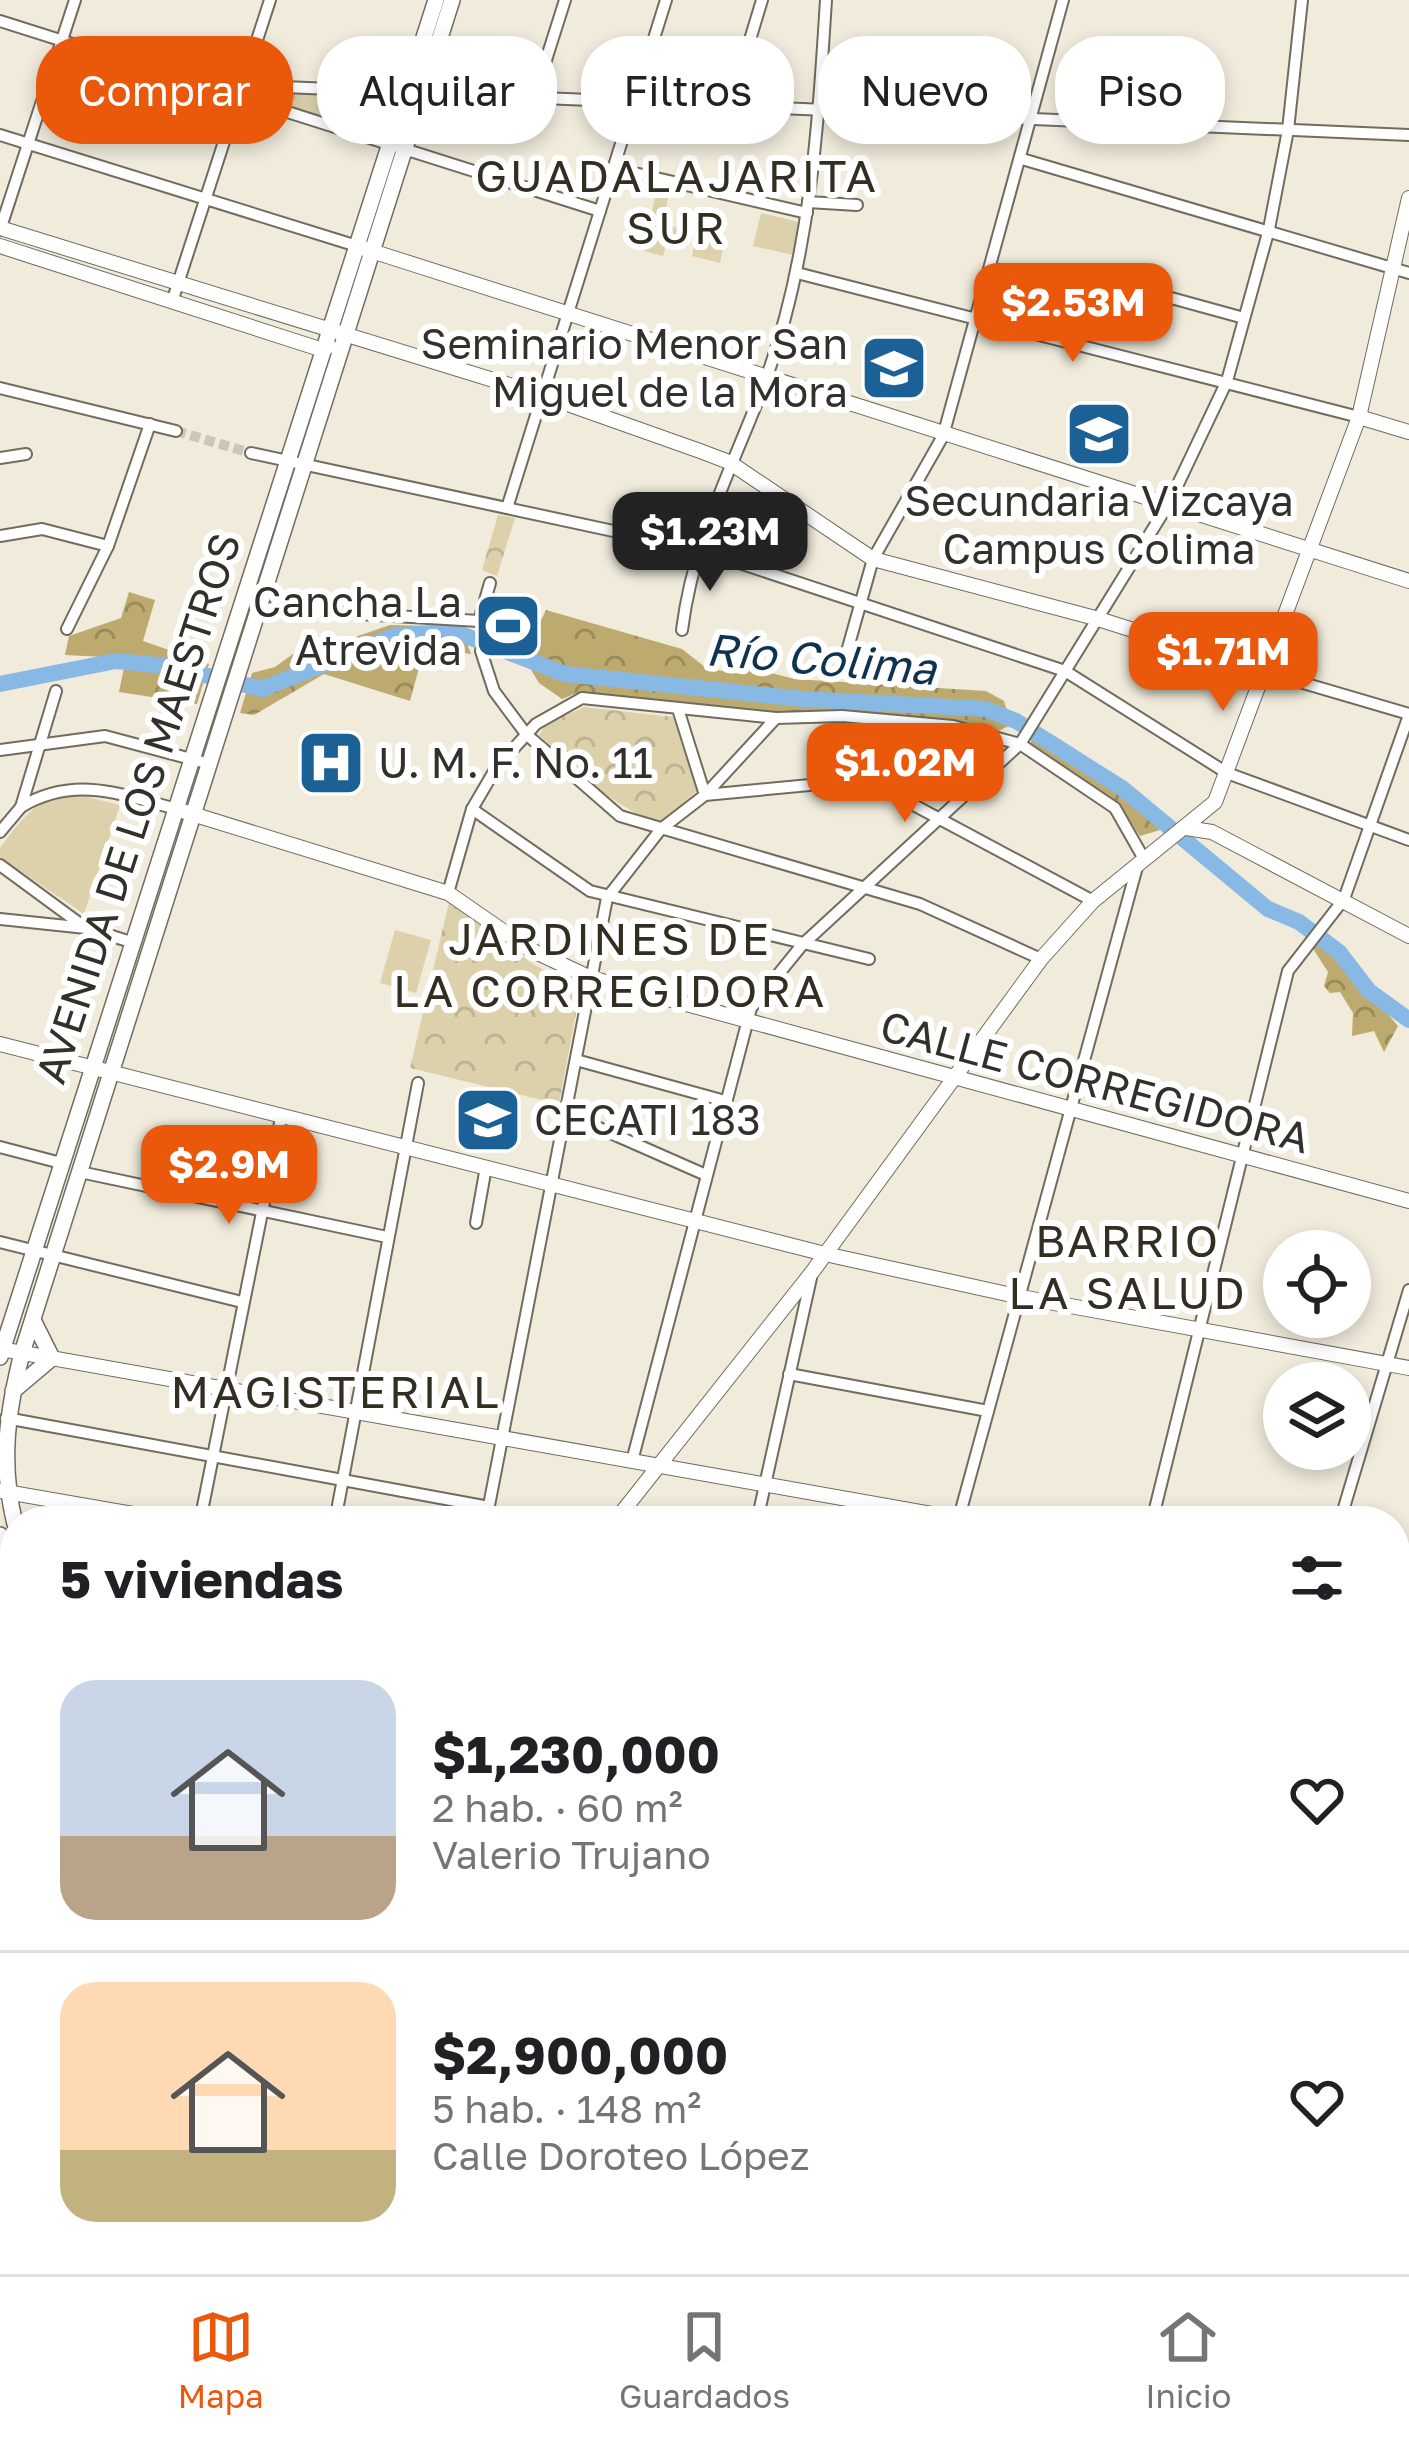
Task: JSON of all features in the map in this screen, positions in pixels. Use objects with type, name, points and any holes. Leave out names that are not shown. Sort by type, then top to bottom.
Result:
[{"type":"main road","points":[[428,36],[436,0]]},
{"type":"main road","points":[[438,36],[452,0]]},
{"type":"main road","points":[[336,335],[398,145]]},
{"type":"main road","name":"AVENIDA DE LOS MAESTROS","points":[[1,1352],[7,1314],[35,1251],[131,942],[184,811],[210,764],[260,608],[322,350],[336,335]]},
{"type":"main road","name":"AVENIDA DE LOS MAESTROS","points":[[3,1492],[6,1418],[22,1353],[112,1071],[184,811],[192,758],[296,465],[336,335]]},
{"type":"main road","points":[[13,1391],[52,1358],[33,1320]]},
{"type":"street","points":[[63,36],[75,0]]},
{"type":"street","points":[[258,36],[270,0]]},
{"type":"street","points":[[554,36],[566,0]]},
{"type":"street","points":[[655,36],[666,0]]},
{"type":"street","points":[[751,36],[762,0]]},
{"type":"street","points":[[824,36],[826,0]]},
{"type":"street","points":[[844,662],[873,559],[944,436],[1063,0]]},
{"type":"street","points":[[632,1461],[745,1021],[802,945],[1020,745],[1169,503],[1226,381],[1269,229],[1288,130],[1303,0]]},
{"type":"street","points":[[0,21],[44,36]]},
{"type":"street","points":[[293,110],[600,211]]},
{"type":"street","points":[[36,119],[0,229],[542,395],[729,463],[873,559],[1095,618],[1409,714],[1343,899],[1288,971],[1156,1506]]},
{"type":"street","points":[[682,630],[698,549],[766,378],[797,273],[818,119]]},
{"type":"street","points":[[1032,119],[1409,135]]},
{"type":"street","points":[[0,135],[1409,581]]},
{"type":"street","points":[[172,302],[223,144]]},
{"type":"street","points":[[507,508],[621,144]]},
{"type":"street","points":[[1022,159],[1402,270]]},
{"type":"street","points":[[614,168],[808,208],[857,205]]},
{"type":"street","points":[[1212,832],[1215,802],[1358,417],[1402,270],[1409,198]]},
{"type":"street","points":[[0,246],[322,350]]},
{"type":"street","points":[[797,273],[1226,381],[1409,433]]},
{"type":"street","points":[[1102,279],[1244,318]]},
{"type":"street","points":[[0,388],[176,431]]},
{"type":"street","points":[[67,629],[107,546],[149,424]]},
{"type":"street","points":[[250,453],[698,549],[1065,671],[1227,773],[1409,840]]},
{"type":"street","points":[[0,458],[26,454]]},
{"type":"street","points":[[0,536],[42,530],[107,546]]},
{"type":"street","points":[[260,608],[479,621],[490,583]]},
{"type":"street","points":[[481,652],[494,691],[526,734],[620,816],[858,890],[920,904],[1041,959]]},
{"type":"street","points":[[0,832],[22,807],[56,692]]},
{"type":"street","points":[[448,893],[472,809],[496,768],[526,734],[582,698],[776,718],[842,716],[953,726],[1020,745],[1115,808],[1144,859],[965,1506]]},
{"type":"street","points":[[678,709],[705,795]]},
{"type":"street","points":[[489,1506],[607,898],[661,830],[705,795],[776,718]]},
{"type":"street","points":[[0,750],[105,736],[210,764]]},
{"type":"street","points":[[705,795],[831,783],[882,788],[1093,901]]},
{"type":"street","name":"CALLE CORREGIDORA","points":[[22,807],[52,791],[80,787],[184,811],[448,893],[542,956],[591,978],[1409,1202]]},
{"type":"street","points":[[627,1506],[812,1271],[1041,959],[1093,901],[1215,802]]},
{"type":"street","points":[[472,809],[607,898],[869,959]]},
{"type":"street","points":[[1186,828],[1212,832],[1409,936]]},
{"type":"street","points":[[0,865],[86,928]]},
{"type":"street","points":[[0,919],[86,928],[131,942]]},
{"type":"street","points":[[0,1044],[824,1254],[1021,1297],[1409,1368]]},
{"type":"street","points":[[575,1060],[724,1101]]},
{"type":"street","points":[[338,1506],[418,1083]]},
{"type":"street","points":[[565,1113],[706,1175]]},
{"type":"street","points":[[203,1506],[280,1118]]},
{"type":"street","points":[[0,1148],[62,1163]]},
{"type":"street","points":[[476,1223],[486,1167]]},
{"type":"street","points":[[80,1172],[388,1237]]},
{"type":"street","points":[[0,1242],[242,1302]]},
{"type":"street","points":[[761,1506],[812,1271]]},
{"type":"street","points":[[1344,1506],[1409,1290]]},
{"type":"street","points":[[1,1352],[886,1506]]},
{"type":"street","points":[[789,1374],[988,1411]]},
{"type":"street","points":[[6,1418],[484,1506]]},
{"type":"street","points":[[3,1492],[85,1506]]},
{"type":"green space","points":[[293,91],[317,92],[317,117],[293,110]]},
{"type":"green space","points":[[657,187],[670,191],[662,224],[725,239],[720,263],[692,256],[695,240],[669,234],[663,256],[644,251]]},
{"type":"green space","points":[[761,213],[799,222],[793,255],[753,246]]},
{"type":"green space","points":[[498,515],[515,518],[497,576],[482,570]]},
{"type":"green space","points":[[129,592],[155,600],[143,641],[209,664],[197,704],[119,692],[126,658],[65,655],[69,636],[121,618]]},
{"type":"green space","points":[[546,610],[682,649],[705,667],[727,672],[753,668],[794,679],[986,691],[1004,701],[1011,725],[996,732],[913,717],[750,711],[579,692],[562,699],[539,683],[516,645],[533,637]]},
{"type":"green space","points":[[390,625],[461,627],[471,654],[430,649],[423,653],[410,701],[324,674],[254,715],[240,713],[252,673],[275,667],[297,651],[323,648]]},
{"type":"green space","points":[[584,707],[673,717],[697,791],[659,824],[594,786],[539,735],[546,724]]},
{"type":"green space","points":[[1034,736],[1121,791],[1160,830],[1140,836],[1120,806],[1029,745]]},
{"type":"green space","points":[[76,794],[120,805],[84,914],[0,857],[0,848],[32,811],[50,800]]},
{"type":"green space","points":[[449,902],[536,966],[577,984],[580,992],[559,1104],[410,1068]]},
{"type":"green space","points":[[395,930],[431,940],[416,993],[380,983]]},
{"type":"green space","points":[[1317,941],[1337,955],[1398,1026],[1384,1052],[1374,1031],[1352,1036],[1353,1013],[1340,992],[1330,993],[1324,986],[1328,972],[1312,947]]},
{"type":"waterway","name":"Río Colima","points":[[0,684],[116,661],[166,666],[262,689],[394,636],[453,631],[565,674],[802,699],[986,709],[1016,721],[1122,788],[1268,909],[1299,922],[1339,952],[1369,991],[1409,1020]]},
{"type":"tunnel","points":[[176,431],[251,453]]},
{"type":"place","name":"Seminario Menor San Miguel de la Mora","points":[[894,368]]},
{"type":"place","name":"Secundaria Vizcaya Campus Colima","points":[[1099,434]]},
{"type":"place","name":"Cancha La Atrevida","points":[[508,626]]},
{"type":"place","name":"U. M. F. No. 11","points":[[331,763]]},
{"type":"place","name":"CECATI 183","points":[[488,1120]]},
{"type":"district","name":"GUADALAJARITA SUR","points":[[677,202]]},
{"type":"district","name":"JARDINES DE LA CORREGIDORA","points":[[610,965]]},
{"type":"district","name":"BARRIO LA SALUD","points":[[1128,1267]]},
{"type":"district","name":"MAGISTERIAL","points":[[336,1392]]}]
